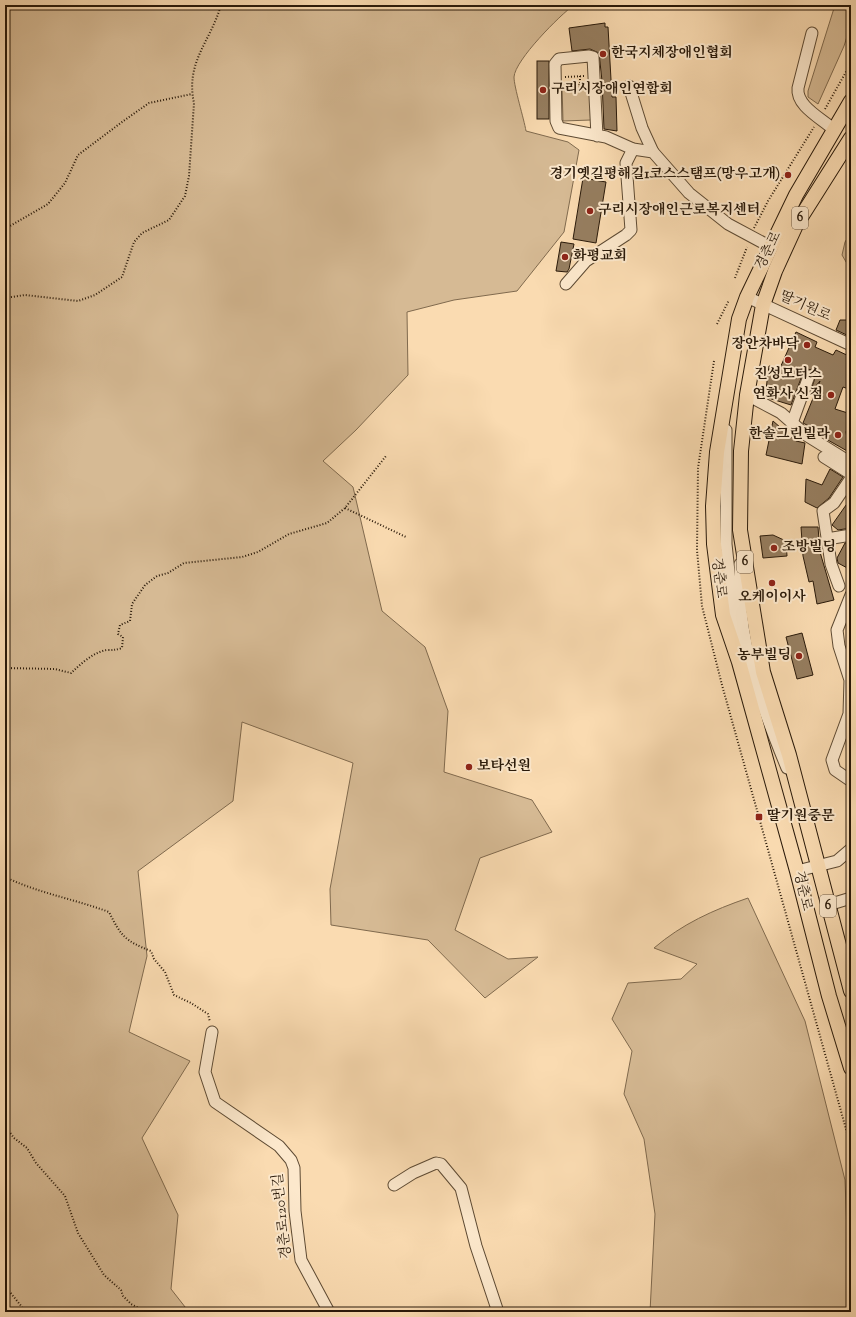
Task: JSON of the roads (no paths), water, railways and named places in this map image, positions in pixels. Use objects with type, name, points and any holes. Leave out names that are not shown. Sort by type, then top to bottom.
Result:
[{"type":"main road","name":"경춘로","points":[[851,101],[796,195],[747,297],[739,319],[726,406],[717,452],[713,506],[714,544],[723,615],[739,662],[797,871],[829,996],[851,1068]]},
{"type":"main road","name":"경춘로","points":[[851,138],[796,225],[775,271],[763,305],[747,395],[741,451],[740,530],[763,672],[789,755],[851,991]]},
{"type":"street","points":[[812,33],[798,92],[802,104],[834,129]]},
{"type":"street","points":[[597,136],[593,57],[589,56],[557,60],[555,64],[555,77],[558,126],[561,128],[597,136],[606,137],[633,149],[653,152]]},
{"type":"street","points":[[629,86],[642,128],[653,152],[689,193],[728,224],[751,234],[771,246]]},
{"type":"street","points":[[566,284],[583,264],[631,230],[626,163],[633,149]]},
{"type":"street","name":"딸기원로","points":[[747,297],[851,345]]},
{"type":"street","points":[[792,422],[809,376]]},
{"type":"street","points":[[747,395],[781,413],[806,435],[851,463]]},
{"type":"street","points":[[824,457],[851,474]]},
{"type":"street","points":[[839,586],[831,564],[823,511],[834,503],[851,478]]},
{"type":"street","points":[[827,539],[851,535]]},
{"type":"street","points":[[851,595],[837,630],[839,646],[849,674],[851,695],[849,714],[832,760],[835,770],[851,781]]},
{"type":"street","points":[[797,871],[837,861],[851,849]]},
{"type":"street","points":[[828,905],[851,898]]},
{"type":"street","name":"경춘로120번길","points":[[212,1032],[205,1072],[215,1102],[279,1146],[291,1160],[294,1168],[295,1211],[301,1260],[329,1312]]},
{"type":"street","points":[[394,1186],[413,1173],[436,1163],[441,1164],[461,1188],[476,1246],[498,1312]]},
{"type":"place","name":"한국지체장애인협회","points":[[603,54]]},
{"type":"place","name":"구리시장애인연합회","points":[[543,90]]},
{"type":"place","name":"경기옛길평해길1코스스탬프(망우고개)","points":[[788,175]]},
{"type":"place","name":"구리시장애인근로복지센터","points":[[590,211]]},
{"type":"place","name":"화평교회","points":[[565,257]]},
{"type":"place","name":"장안차바닥","points":[[807,345]]},
{"type":"place","name":"진성모터스","points":[[788,360]]},
{"type":"place","name":"연화사 신점","points":[[831,395]]},
{"type":"place","name":"한솔그린빌라","points":[[838,435]]},
{"type":"place","name":"조방빌딩","points":[[774,548]]},
{"type":"place","name":"오케이이사","points":[[772,583]]},
{"type":"place","name":"농부빌딩","points":[[799,656]]},
{"type":"place","name":"보타선원","points":[[469,767]]},
{"type":"place","name":"딸기원중문","points":[[759,817]]}]
